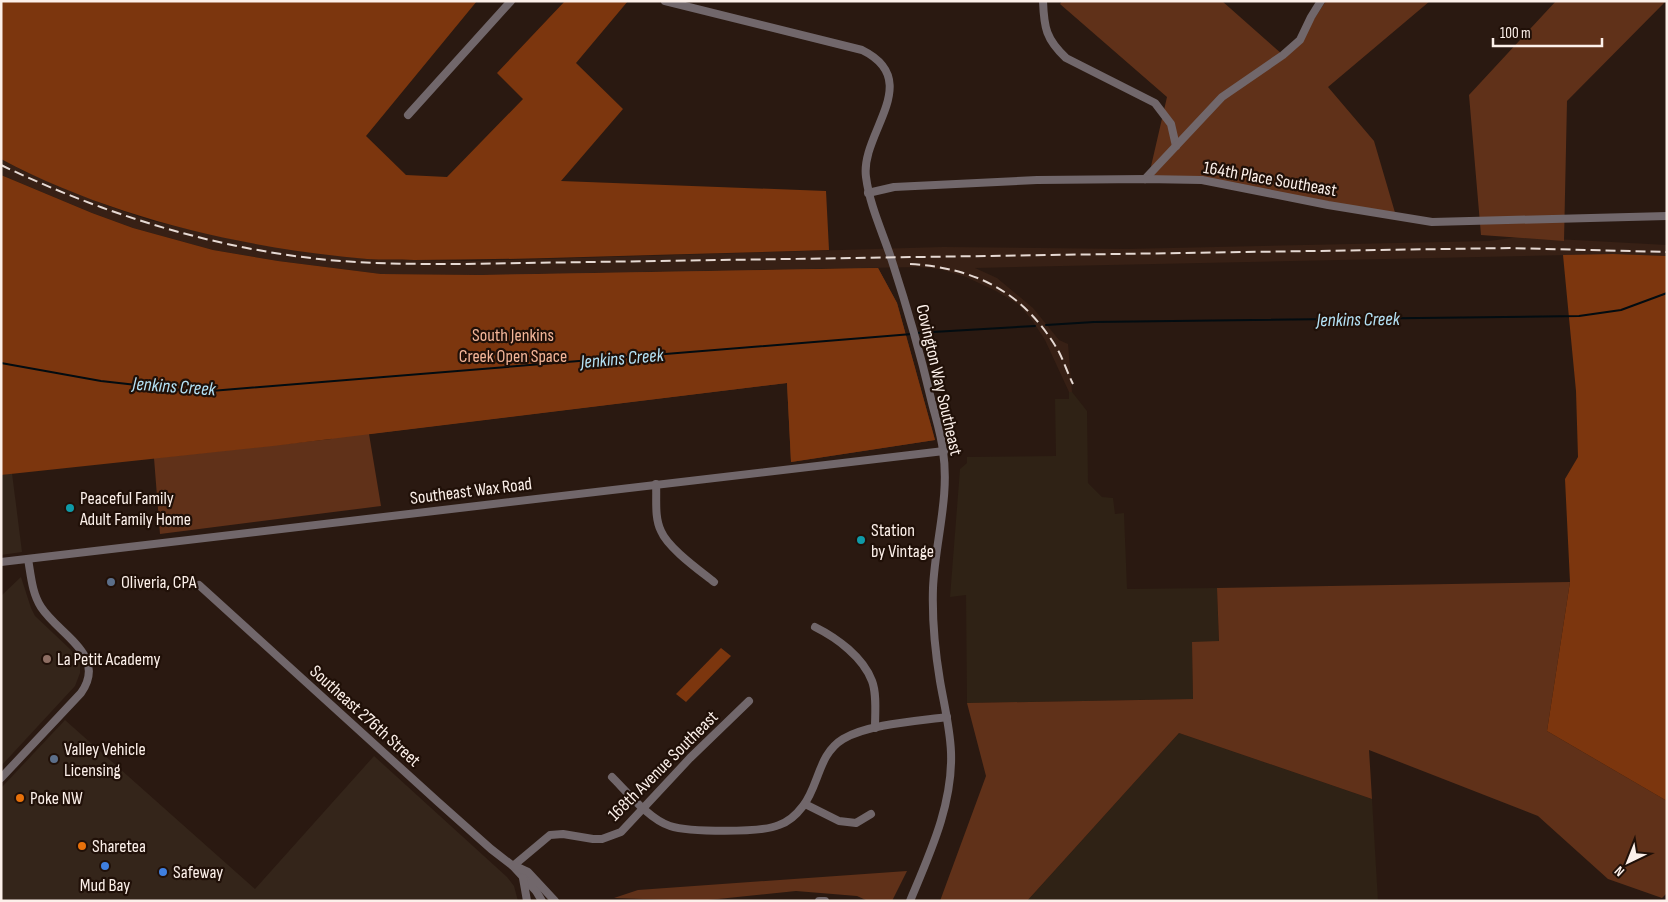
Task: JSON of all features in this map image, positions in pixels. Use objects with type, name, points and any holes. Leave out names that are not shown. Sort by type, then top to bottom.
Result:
[{"type":"street","points":[[408,115],[512,1]]},
{"type":"street","name":"Covington Way Southeast","points":[[665,1],[854,48],[872,55],[884,68],[889,83],[886,110],[866,161],[865,173],[868,193],[913,329],[944,451],[945,491],[933,587],[933,602],[935,643],[951,753],[945,809],[910,901]]},
{"type":"street","points":[[1043,1],[1044,23],[1048,38],[1056,49],[1066,58],[1155,103],[1171,124],[1176,146]]},
{"type":"street","points":[[1145,179],[1222,96],[1283,55],[1300,40],[1321,1]]},
{"type":"street","name":"164th Place Southeast","points":[[868,193],[904,186],[1041,180],[1202,180],[1328,205],[1432,222],[1667,216]]},
{"type":"street","name":"Southeast Wax Road","points":[[1,562],[944,451]]},
{"type":"street","points":[[656,484],[660,530],[671,545],[714,582]]},
{"type":"street","points":[[1,778],[81,693],[86,687],[90,675],[87,659],[82,651],[48,616],[35,597],[28,559]]},
{"type":"street","name":"Southeast 276th Street","points":[[199,585],[437,801],[513,866],[536,891],[542,901]]},
{"type":"street","points":[[815,627],[838,641],[863,666],[872,681],[875,728]]},
{"type":"street","name":"168th Avenue Southeast","points":[[513,866],[550,835],[563,834],[593,839],[609,837],[621,832],[690,758],[749,701]]},
{"type":"street","points":[[612,777],[658,820],[670,826],[700,830],[753,830],[779,826],[797,813],[805,804],[827,755],[835,745],[854,733],[947,717]]},
{"type":"street","points":[[805,804],[839,821],[856,823],[871,814]]},
{"type":"street","name":"Southeast 276th Street","points":[[513,866],[528,872],[555,901]]},
{"type":"street","points":[[524,878],[527,901]]},
{"type":"street","points":[[820,901],[825,901]]},
{"type":"shaded area","points":[[1,159],[22,170],[103,204],[149,220],[237,240],[301,251],[369,259],[471,261],[943,247],[1127,249],[1489,241],[1519,237],[1667,245],[1667,256],[1613,254],[975,268],[997,278],[1033,308],[1059,340],[1068,344],[1072,392],[1069,392],[1045,340],[1032,320],[1018,304],[966,277],[940,269],[918,267],[481,275],[381,274],[278,261],[213,250],[133,228],[1,175]]},
{"type":"shaded area","points":[[1069,392],[1072,392],[1087,411],[1088,483],[1102,497],[1113,498],[1115,514],[1124,513],[1127,589],[1217,588],[1219,642],[1192,642],[1193,699],[967,703],[966,595],[950,597],[960,469],[967,463],[967,457],[1056,456],[1055,399],[1069,399]]},
{"type":"shaded area","points":[[12,473],[22,552],[1,555],[1,475]]},
{"type":"shaded area","points":[[21,577],[35,616],[71,650],[80,662],[80,673],[75,686],[1,766],[1,596]]},
{"type":"shaded area","points":[[65,720],[255,889],[374,756],[507,877],[514,886],[518,901],[1,901],[1,788]]},
{"type":"shaded area","points":[[1179,733],[1372,799],[1378,901],[1027,901]]},
{"type":"green space","points":[[1,1],[477,1],[366,136],[406,175],[447,177],[523,99],[497,73],[565,1],[628,1],[576,63],[623,109],[561,181],[826,191],[829,250],[498,259],[367,259],[273,247],[226,238],[133,214],[44,180],[1,159]]},
{"type":"green space","points":[[1062,1],[1222,1],[1283,55],[1300,40],[1326,1],[1430,1],[1328,87],[1374,141],[1396,216],[1149,175],[1167,97],[1060,4]]},
{"type":"green space","points":[[1556,1],[1666,1],[1567,101],[1564,241],[1481,235],[1469,95]]},
{"type":"green space","points":[[1,175],[133,228],[213,250],[278,261],[381,274],[481,275],[878,268],[897,303],[935,440],[791,462],[787,383],[273,446],[1,475]]},
{"type":"green space","points":[[1563,255],[1667,256],[1667,801],[1547,731],[1570,582],[1565,479],[1578,457],[1576,391]]},
{"type":"green space","name":"South Jenkins Creek Open Space","points":[[878,268],[897,303],[935,440],[791,462],[787,383],[369,434],[381,506],[160,534],[154,458],[331,439],[481,275]]},
{"type":"green space","points":[[1570,582],[1547,731],[1667,801],[1667,893],[1662,898],[1608,879],[1538,816],[1369,750],[1372,799],[1179,733],[1027,901],[940,901],[986,776],[967,703],[1193,699],[1192,642],[1219,641],[1217,588]]},
{"type":"green space","points":[[721,648],[731,656],[686,702],[676,694]]},
{"type":"green space","points":[[907,871],[892,901],[868,901],[857,896],[796,891],[699,901],[614,898],[638,890]]},
{"type":"waterway","name":"Jenkins Creek","points":[[1046,325],[1094,322],[1579,316],[1621,310],[1667,293]]},
{"type":"waterway","name":"Jenkins Creek","points":[[916,333],[1035,326]]},
{"type":"waterway","name":"Jenkins Creek","points":[[1,363],[101,381],[199,392],[912,334]]},
{"type":"railway","points":[[1,165],[117,213],[196,237],[278,253],[354,262],[459,264],[1510,248],[1667,252]]},
{"type":"railway","points":[[910,264],[957,271],[997,287],[1015,299],[1046,331],[1059,352],[1073,384]]},
{"type":"place","name":"Peaceful Family Adult Family Home","points":[[70,508]]},
{"type":"place","name":"Station by Vintage","points":[[861,540]]},
{"type":"place","name":"Oliveria, CPA","points":[[111,582]]},
{"type":"place","name":"La Petit Academy","points":[[47,659]]},
{"type":"place","name":"Valley Vehicle Licensing","points":[[54,759]]},
{"type":"place","name":"Poke NW","points":[[20,798]]},
{"type":"place","name":"Sharetea","points":[[82,846]]},
{"type":"place","name":"Mud Bay","points":[[105,866]]},
{"type":"place","name":"Safeway","points":[[163,872]]}]
